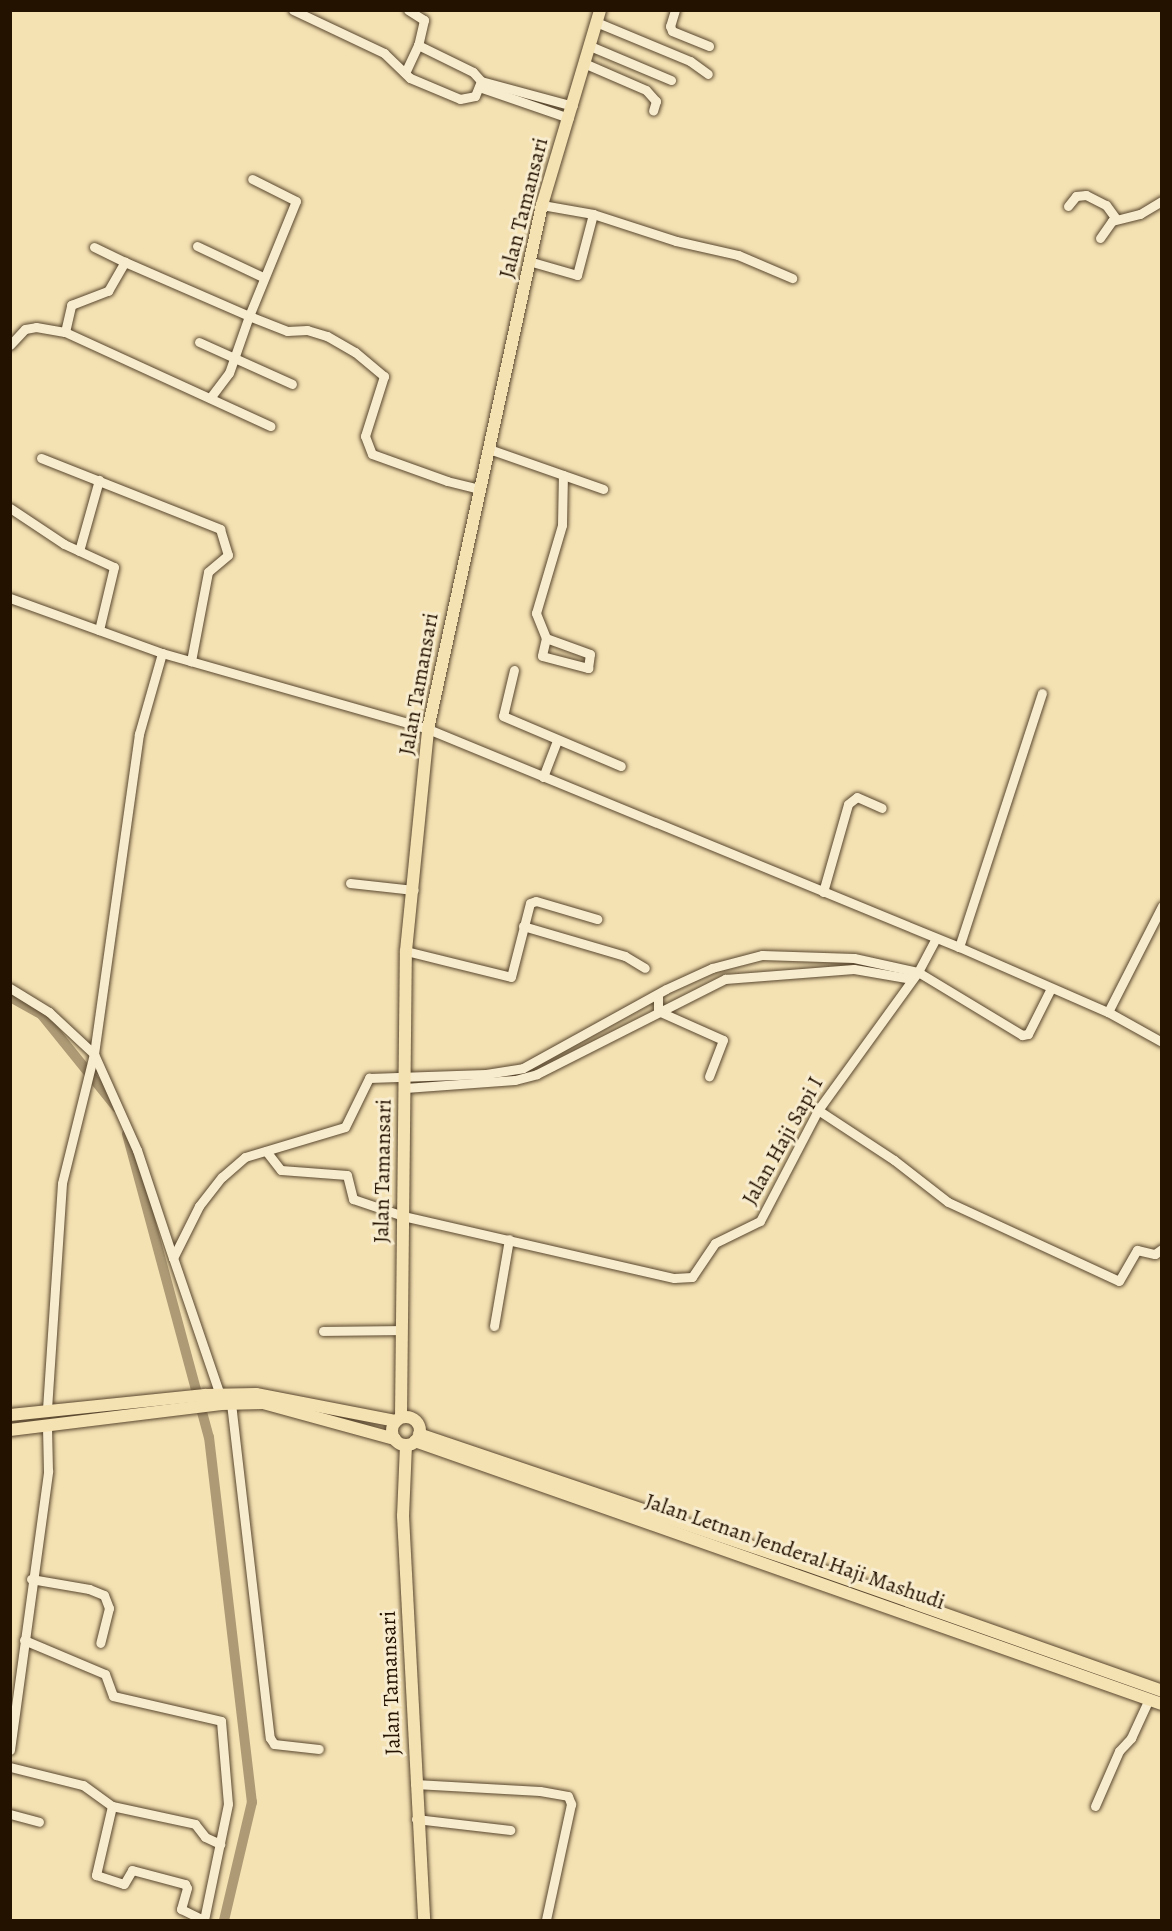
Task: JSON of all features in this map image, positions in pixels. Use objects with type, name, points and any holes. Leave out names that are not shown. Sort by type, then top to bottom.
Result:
[{"type":"main road","name":"Jalan Tamansari","points":[[424,1920],[416,1819],[403,1516],[409,1440],[392,1430],[399,1419],[402,1330],[406,951],[414,890],[428,729],[532,262],[542,205],[586,64],[598,16]]},
{"type":"main road","name":"Jalan Letnan Jenderal Haji Mashudi","points":[[10,1415],[47,1409],[158,1400],[191,1402],[279,1397],[399,1419]]},
{"type":"main road","name":"Jalan Letnan Jenderal Haji Mashudi","points":[[222,1399],[274,1404],[409,1440],[795,1567],[927,1614],[1161,1704]]},
{"type":"main road","points":[[158,1400],[160,1413]]},
{"type":"main road","name":"Jalan Letnan Jenderal Haji Mashudi","points":[[10,1430],[160,1413],[191,1402]]},
{"type":"main road","points":[[399,1419],[417,1423],[409,1440]]},
{"type":"main road","name":"Jalan Letnan Jenderal Haji Mashudi","points":[[927,1614],[1161,1691]]},
{"type":"street","points":[[293,10],[316,15],[384,53],[405,72],[460,99],[475,96],[480,84]]},
{"type":"street","points":[[405,72],[418,45],[424,20],[408,10]]},
{"type":"street","points":[[675,10],[670,26],[672,31],[709,46]]},
{"type":"street","points":[[598,16],[690,61],[708,74]]},
{"type":"street","points":[[418,45],[473,72],[480,84],[571,112]]},
{"type":"street","points":[[590,46],[671,80]]},
{"type":"street","points":[[586,64],[646,90],[656,101],[653,111]]},
{"type":"street","points":[[210,398],[235,359],[263,277],[297,201],[252,179]]},
{"type":"street","points":[[1068,206],[1076,196],[1086,195],[1106,205],[1116,219]]},
{"type":"street","points":[[1100,238],[1116,219],[1140,214],[1161,201]]},
{"type":"street","points":[[542,205],[593,214],[676,241],[738,255],[792,278]]},
{"type":"street","points":[[532,262],[577,275],[593,214]]},
{"type":"street","points":[[197,246],[263,277]]},
{"type":"street","points":[[94,248],[287,331],[307,330],[327,336],[381,372],[384,382],[365,436],[372,454],[436,478],[480,489]]},
{"type":"street","points":[[65,332],[66,313],[71,305],[108,291],[125,262]]},
{"type":"street","points":[[10,345],[26,329],[36,327],[65,332],[270,426]]},
{"type":"street","points":[[199,342],[292,384]]},
{"type":"street","points":[[489,449],[603,489]]},
{"type":"street","points":[[41,458],[216,526],[224,536],[228,557],[208,572],[191,661]]},
{"type":"street","points":[[546,638],[590,654],[588,668],[542,656],[546,638],[536,613],[562,525],[563,475]]},
{"type":"street","points":[[79,551],[99,480]]},
{"type":"street","points":[[10,508],[79,551],[114,567],[99,630]]},
{"type":"street","points":[[10,598],[162,653],[428,729],[959,947],[1108,1012],[1161,1042]]},
{"type":"street","points":[[47,1409],[62,1183],[93,1058],[139,734],[162,653]]},
{"type":"street","points":[[514,670],[503,716],[557,741],[621,766]]},
{"type":"street","points":[[959,947],[1042,693]]},
{"type":"street","points":[[543,777],[557,741]]},
{"type":"street","points":[[823,892],[848,804],[857,797],[882,808]]},
{"type":"street","points":[[350,883],[414,890]]},
{"type":"street","points":[[406,951],[511,977],[525,911],[536,901],[597,920]]},
{"type":"street","points":[[1108,1012],[1161,906]]},
{"type":"street","points":[[523,926],[626,956],[645,968]]},
{"type":"street","name":"Jalan Haji Sapi I","points":[[266,1150],[281,1170],[347,1175],[353,1199],[403,1216],[674,1278],[692,1276],[715,1243],[760,1221],[818,1110],[915,975],[936,938]]},
{"type":"street","points":[[405,1084],[523,1068],[658,994],[712,968],[762,955],[854,958],[915,975],[1022,1035],[1028,1034],[1052,988]]},
{"type":"street","points":[[173,1258],[214,1184],[245,1157],[345,1127],[369,1078],[405,1084],[515,1080],[537,1074],[709,985],[744,975],[854,969],[915,975]]},
{"type":"street","points":[[10,988],[49,1012],[93,1058],[137,1150],[222,1399],[270,1738],[274,1744],[320,1749]]},
{"type":"street","points":[[658,994],[658,1011]]},
{"type":"street","points":[[658,1011],[723,1040],[709,1076]]},
{"type":"street","points":[[818,1110],[894,1160],[948,1202],[1119,1281],[1137,1250],[1155,1254],[1161,1250]]},
{"type":"street","points":[[494,1326],[509,1239]]},
{"type":"street","points":[[323,1330],[402,1330]]},
{"type":"street","points":[[10,1750],[31,1580],[48,1471],[47,1426]]},
{"type":"street","points":[[31,1580],[70,1585],[104,1596],[110,1608],[100,1642]]},
{"type":"street","points":[[24,1640],[105,1674],[113,1696],[221,1721],[228,1794],[204,1920],[181,1909],[184,1884],[132,1870],[124,1884],[96,1875],[112,1806]]},
{"type":"street","points":[[1095,1806],[1119,1751],[1131,1738],[1149,1699]]},
{"type":"street","points":[[10,1767],[83,1785],[112,1806],[195,1824],[205,1837],[220,1844]]},
{"type":"street","points":[[416,1784],[540,1791],[568,1796],[571,1804],[546,1920]]},
{"type":"street","points":[[10,1814],[39,1822]]},
{"type":"street","points":[[416,1819],[510,1830]]},
{"type":"waterway","points":[[10,997],[42,1015],[117,1108]]},
{"type":"waterway","points":[[127,1134],[209,1437],[252,1802],[224,1920]]}]
